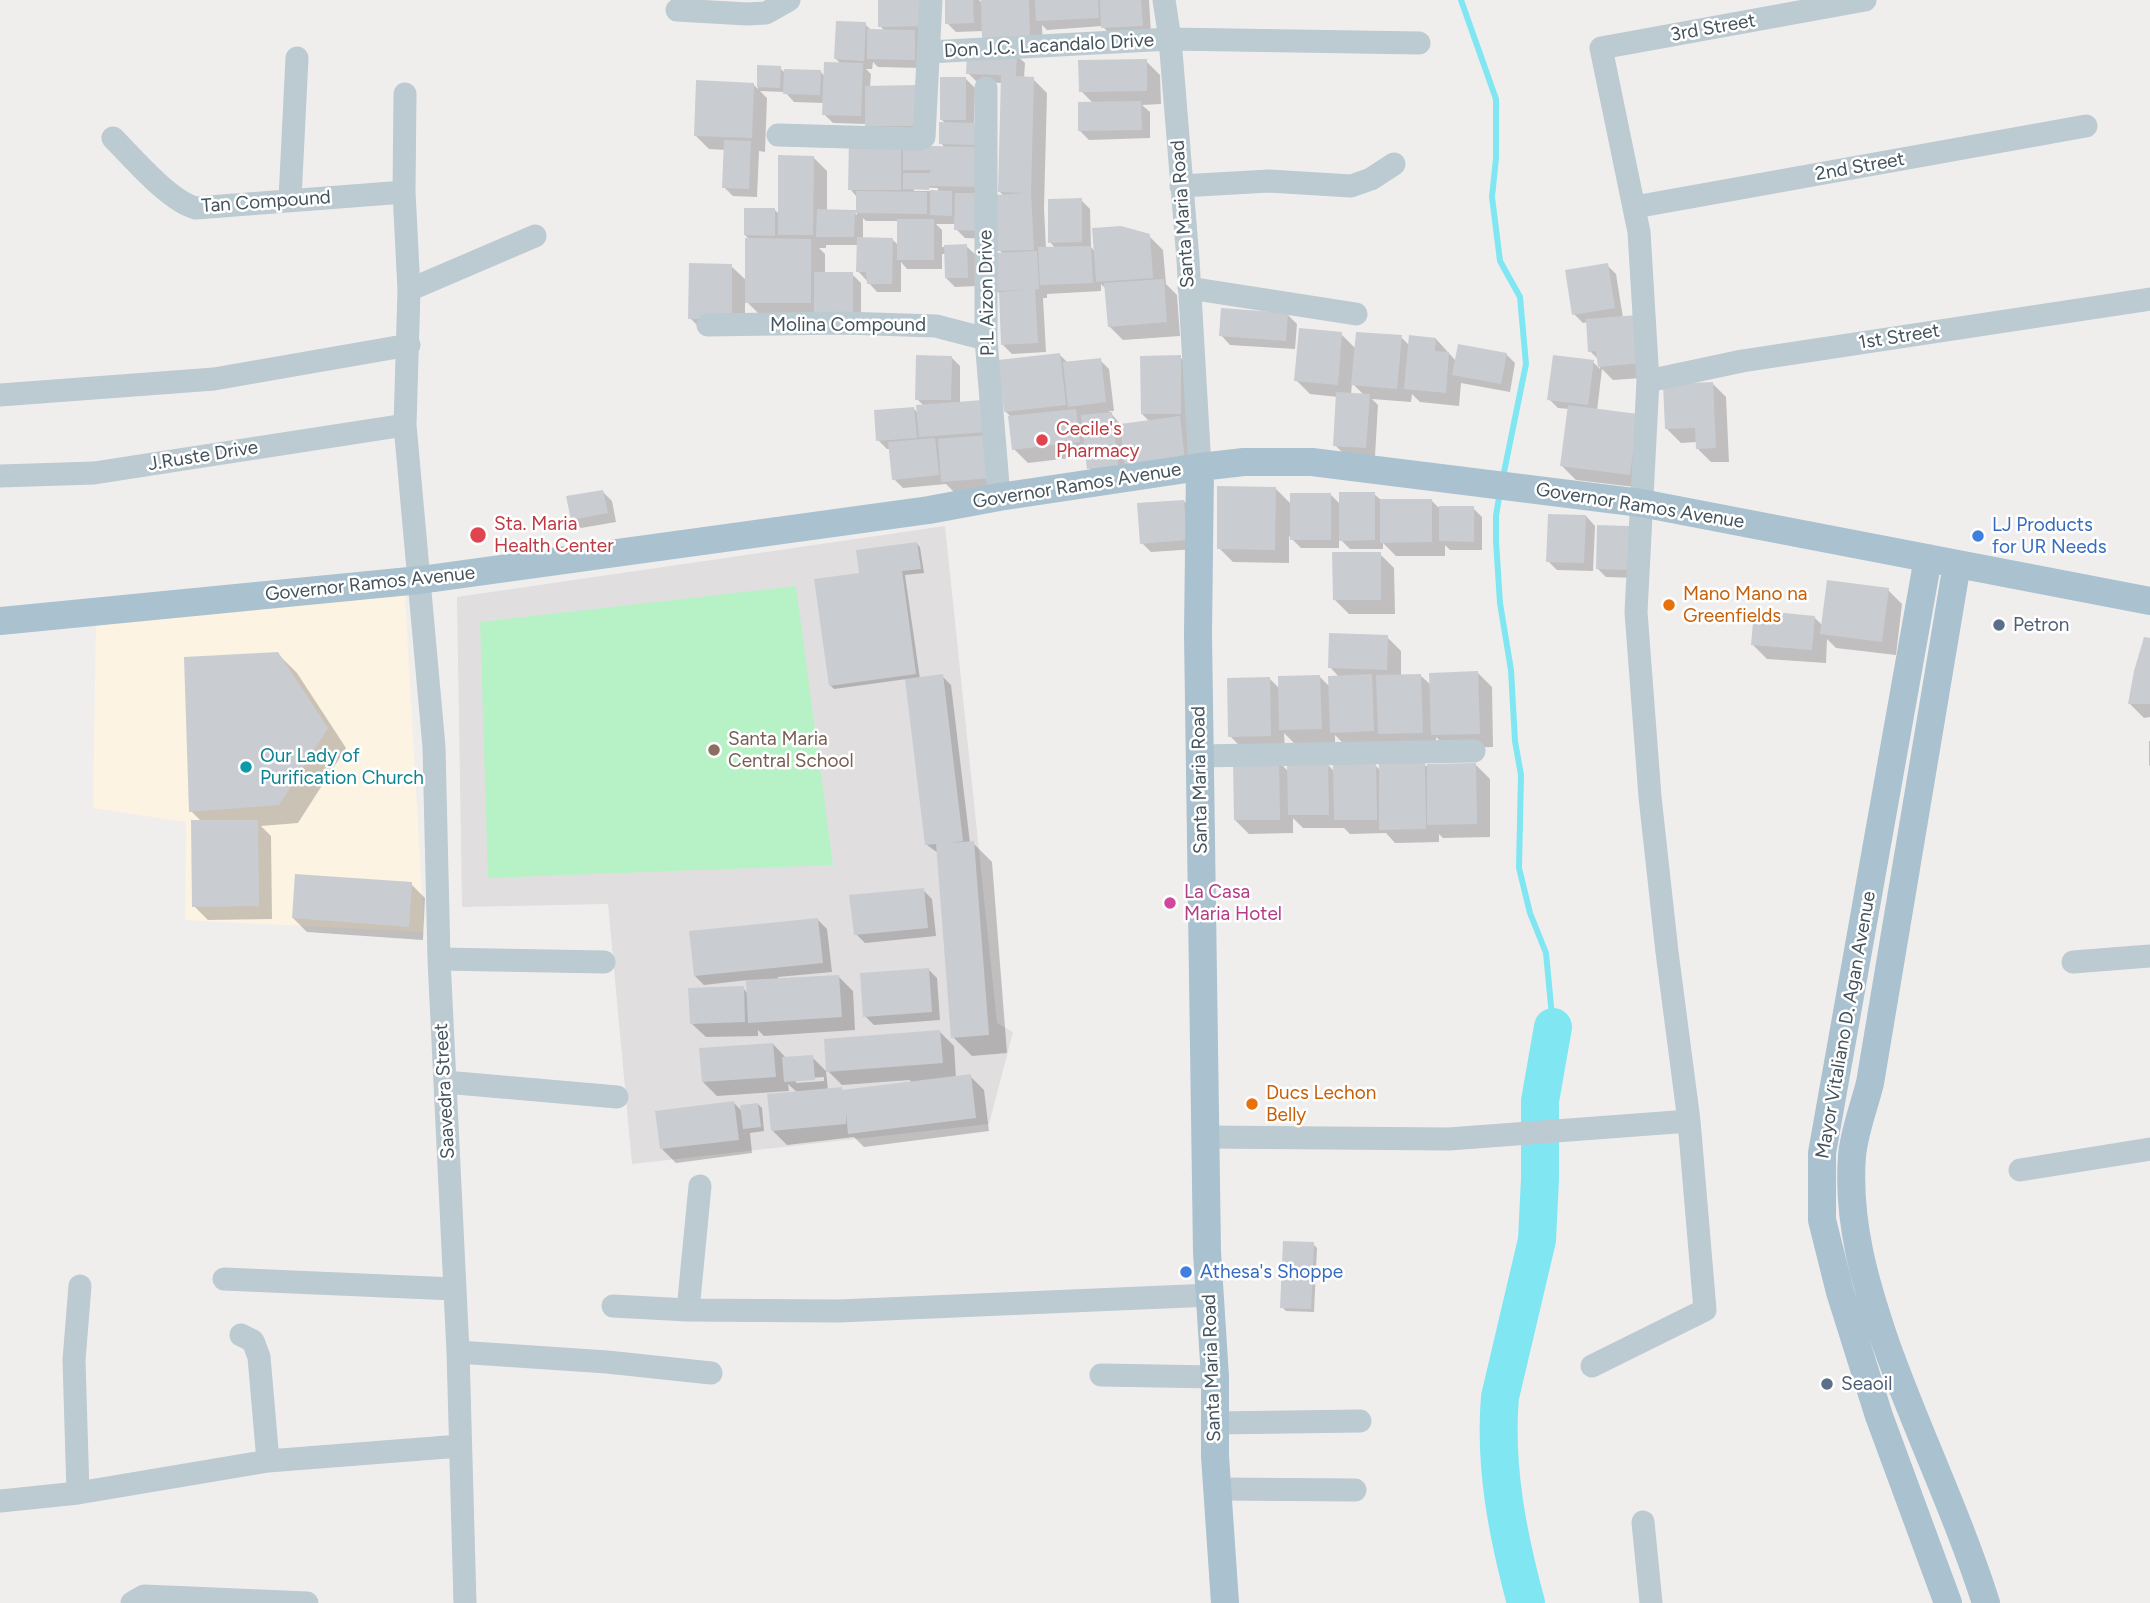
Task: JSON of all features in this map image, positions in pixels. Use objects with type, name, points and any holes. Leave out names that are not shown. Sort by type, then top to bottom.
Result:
[{"type":"main road","name":"Governor Ramos Avenue","points":[[0,621],[420,580],[929,510],[999,497],[1244,462],[1312,462],[1641,503],[2150,601]]},
{"type":"main road","name":"Santa Maria Road","points":[[1200,467],[1200,756],[1207,1252],[1215,1377],[1217,1489],[1225,1603]]},
{"type":"main road","name":"Mayor Vitaliano D. Agan Avenue","points":[[1928,558],[1822,1153],[1822,1220],[1840,1292],[1879,1416],[1948,1603]]},
{"type":"main road","name":"Mayor Vitaliano D. Agan Avenue","points":[[1957,564],[1870,1083],[1852,1154],[1852,1216],[1865,1282],[1908,1406],[1976,1572],[1986,1603]]},
{"type":"main road","points":[[1822,1153],[1852,1154]]},
{"type":"main road","points":[[1913,1507],[1944,1493]]},
{"type":"street","points":[[677,10],[766,13],[789,0]]},
{"type":"street","points":[[778,135],[924,137],[931,0]]},
{"type":"street","name":"Santa Maria Road","points":[[1164,0],[1170,39],[1200,467]]},
{"type":"street","name":"3rd Street","points":[[1635,207],[1601,48],[1798,6],[1865,0]]},
{"type":"street","name":"Don J.C. Lacandalo Drive","points":[[929,52],[1170,39],[1419,43]]},
{"type":"street","points":[[290,200],[297,58]]},
{"type":"street","name":"P.L Aizon Drive","points":[[986,88],[986,339],[999,497]]},
{"type":"street","name":"Saavedra Street","points":[[405,94],[404,192],[409,290],[405,425],[433,747],[439,959],[458,1352],[465,1603]]},
{"type":"street","name":"2nd Street","points":[[1635,207],[2085,126]]},
{"type":"street","name":"Tan Compound","points":[[113,138],[185,205],[196,208],[404,192]]},
{"type":"street","points":[[1181,186],[1269,181],[1351,186],[1371,180],[1394,164]]},
{"type":"street","points":[[1592,1366],[1705,1310],[1689,1121],[1650,797],[1637,626],[1637,555],[1646,448],[1648,381],[1635,207]]},
{"type":"street","points":[[409,290],[535,236]]},
{"type":"street","points":[[1189,288],[1356,314]]},
{"type":"street","name":"1st Street","points":[[1648,381],[1742,361],[2150,299]]},
{"type":"street","name":"Molina Compound","points":[[708,325],[843,323],[936,326],[986,339]]},
{"type":"street","points":[[0,395],[214,379],[409,345]]},
{"type":"street","name":"J.Ruste Drive","points":[[0,476],[94,472],[405,425]]},
{"type":"street","points":[[1200,756],[1474,751]]},
{"type":"street","points":[[2073,962],[2150,956]]},
{"type":"street","points":[[439,959],[604,962]]},
{"type":"street","points":[[445,1082],[617,1097]]},
{"type":"street","points":[[1205,1137],[1449,1139],[1689,1121]]},
{"type":"street","points":[[2020,1170],[2150,1149]]},
{"type":"street","points":[[688,1310],[700,1186]]},
{"type":"street","points":[[224,1279],[454,1289]]},
{"type":"street","points":[[78,1493],[74,1360],[80,1286]]},
{"type":"street","points":[[613,1306],[688,1310],[839,1311],[1211,1295]]},
{"type":"street","points":[[241,1335],[253,1341],[259,1357],[268,1461]]},
{"type":"street","points":[[458,1352],[607,1362],[711,1373]]},
{"type":"street","points":[[1101,1375],[1215,1377]]},
{"type":"street","points":[[1214,1423],[1360,1421]]},
{"type":"street","points":[[0,1502],[78,1493],[268,1461],[460,1446]]},
{"type":"street","points":[[1217,1489],[1354,1490]]},
{"type":"street","points":[[1643,1522],[1651,1603]]},
{"type":"street","points":[[132,1603],[144,1596],[307,1603]]},
{"type":"shaded area","name":"Santa Maria Central School","points":[[945,526],[997,1023],[1013,1032],[989,1124],[632,1164],[608,904],[462,907],[457,597]]},
{"type":"shaded area","points":[[405,595],[424,932],[185,920],[186,822],[93,808],[96,624]]},
{"type":"green space","points":[[796,586],[833,865],[488,878],[480,622]]},
{"type":"building","points":[[878,0],[926,0],[926,26],[878,27]]},
{"type":"building","points":[[945,0],[973,0],[974,23],[945,24]]},
{"type":"building","points":[[981,0],[1029,0],[1030,38],[982,39]]},
{"type":"building","points":[[1035,0],[1098,0],[1099,18],[1036,21]]},
{"type":"building","points":[[1100,0],[1141,0],[1143,26],[1101,28]]},
{"type":"building","points":[[836,21],[866,22],[864,61],[834,59]]},
{"type":"building","points":[[867,29],[915,30],[915,60],[867,59]]},
{"type":"building","points":[[967,51],[1017,53],[1016,76],[1034,77],[1031,193],[1034,250],[997,251],[995,195],[1026,193],[998,192],[1001,75],[966,74]]},
{"type":"building","points":[[1147,59],[1147,91],[1079,92],[1078,60]]},
{"type":"building","points":[[824,62],[863,63],[861,116],[822,115]]},
{"type":"building","points":[[757,65],[781,66],[780,88],[757,87]]},
{"type":"building","points":[[784,69],[821,70],[820,95],[783,94]]},
{"type":"building","points":[[940,77],[966,77],[966,120],[940,120]]},
{"type":"building","points":[[696,80],[754,83],[752,138],[694,136]]},
{"type":"building","points":[[917,85],[918,126],[865,126],[865,86]]},
{"type":"building","points":[[1141,101],[1142,130],[1078,131],[1078,102]]},
{"type":"building","points":[[939,122],[976,123],[976,145],[939,144]]},
{"type":"building","points":[[849,138],[901,139],[901,190],[848,190]]},
{"type":"building","points":[[724,140],[751,141],[749,189],[722,188]]},
{"type":"building","points":[[903,141],[930,146],[982,147],[981,187],[929,186],[929,190],[903,189],[903,173],[930,173],[930,170],[903,170]]},
{"type":"building","points":[[778,155],[814,156],[813,235],[778,235]]},
{"type":"building","points":[[930,190],[952,191],[952,216],[930,215]]},
{"type":"building","points":[[856,191],[927,192],[927,214],[855,213],[854,237],[816,237],[817,209],[856,210]]},
{"type":"building","points":[[955,193],[983,193],[982,231],[954,230]]},
{"type":"building","points":[[1082,198],[1082,242],[1048,243],[1048,199]]},
{"type":"building","points":[[744,208],[775,208],[775,236],[744,235]]},
{"type":"building","points":[[897,219],[934,219],[934,260],[897,260]]},
{"type":"building","points":[[1121,226],[1150,234],[1153,278],[1096,282],[1092,228]]},
{"type":"building","points":[[857,237],[893,238],[892,284],[867,284],[866,272],[856,272]]},
{"type":"building","points":[[745,238],[811,239],[811,303],[745,303]]},
{"type":"building","points":[[967,244],[968,278],[945,278],[944,245]]},
{"type":"building","points":[[1091,246],[1093,283],[1040,285],[1038,247]]},
{"type":"building","points":[[1037,251],[1039,289],[1035,289],[1038,343],[1001,345],[999,292],[1025,290],[995,291],[993,253]]},
{"type":"building","points":[[689,263],[732,264],[732,319],[688,319]]},
{"type":"building","points":[[1608,263],[1615,308],[1572,315],[1565,270]]},
{"type":"building","points":[[814,272],[853,272],[853,315],[814,315]]},
{"type":"building","points":[[1164,279],[1167,322],[1108,327],[1104,283]]},
{"type":"building","points":[[1221,308],[1288,313],[1286,341],[1219,336]]},
{"type":"building","points":[[1638,315],[1641,363],[1598,367],[1596,351],[1588,352],[1586,319]]},
{"type":"building","points":[[1299,328],[1342,332],[1338,385],[1294,381]]},
{"type":"building","points":[[1356,332],[1402,335],[1397,389],[1351,385]]},
{"type":"building","points":[[1409,335],[1436,338],[1435,351],[1449,352],[1446,393],[1404,389]]},
{"type":"building","points":[[1458,344],[1507,353],[1501,384],[1452,375]]},
{"type":"building","points":[[1060,353],[1066,405],[1004,412],[998,360]]},
{"type":"building","points":[[916,355],[952,356],[951,400],[915,400]]},
{"type":"building","points":[[1181,355],[1181,414],[1141,414],[1140,356]]},
{"type":"building","points":[[1553,355],[1594,360],[1588,405],[1547,400]]},
{"type":"building","points":[[1101,358],[1106,402],[1068,407],[1063,362]]},
{"type":"building","points":[[1713,382],[1716,448],[1696,449],[1695,428],[1665,429],[1663,384]]},
{"type":"building","points":[[1336,392],[1370,394],[1366,448],[1333,446]]},
{"type":"building","points":[[983,400],[986,432],[919,437],[916,405]]},
{"type":"building","points":[[1568,405],[1638,414],[1630,475],[1560,466]]},
{"type":"building","points":[[914,407],[917,438],[876,441],[874,410]]},
{"type":"building","points":[[1076,409],[1080,442],[1012,450],[1008,416]]},
{"type":"building","points":[[1112,412],[1118,465],[1087,469],[1081,415]]},
{"type":"building","points":[[1180,416],[1185,461],[1125,468],[1120,424]]},
{"type":"building","points":[[988,435],[992,478],[941,482],[938,439]]},
{"type":"building","points":[[935,438],[939,475],[892,480],[888,442]]},
{"type":"building","points":[[1217,486],[1276,487],[1275,550],[1217,549]]},
{"type":"building","points":[[603,490],[608,513],[571,520],[566,496]]},
{"type":"building","points":[[1339,492],[1375,492],[1375,540],[1339,541]]},
{"type":"building","points":[[1290,493],[1331,493],[1331,540],[1290,540]]},
{"type":"building","points":[[1380,499],[1432,499],[1432,542],[1380,543]]},
{"type":"building","points":[[1184,500],[1187,540],[1140,544],[1137,503]]},
{"type":"building","points":[[1439,506],[1474,506],[1474,542],[1439,541]]},
{"type":"building","points":[[1548,514],[1586,515],[1584,563],[1546,562]]},
{"type":"building","points":[[1597,525],[1630,526],[1629,570],[1596,569]]},
{"type":"building","points":[[917,542],[921,569],[902,571],[916,674],[829,686],[814,579],[859,573],[856,550]]},
{"type":"building","points":[[1332,552],[1381,552],[1381,600],[1333,600]]},
{"type":"building","points":[[1827,580],[1889,588],[1882,642],[1820,634]]},
{"type":"building","points":[[1754,610],[1815,616],[1812,650],[1751,645]]},
{"type":"building","points":[[1329,633],[1388,635],[1387,670],[1328,668]]},
{"type":"building","points":[[2144,637],[2150,638],[2150,704],[2128,704],[2134,671]]},
{"type":"building","name":"Our Lady of Purification Church","points":[[278,652],[328,728],[279,805],[189,812],[184,657]]},
{"type":"building","points":[[1478,671],[1480,734],[1431,735],[1429,673]]},
{"type":"building","points":[[943,674],[963,841],[950,843],[974,841],[989,1035],[951,1038],[936,844],[925,845],[905,679]]},
{"type":"building","points":[[1372,674],[1374,731],[1330,733],[1328,676]]},
{"type":"building","points":[[1421,674],[1423,733],[1378,734],[1376,675]]},
{"type":"building","points":[[1320,675],[1322,729],[1279,730],[1278,676]]},
{"type":"building","points":[[1270,677],[1271,736],[1228,737],[1227,678]]},
{"type":"building","points":[[1279,760],[1280,820],[1234,820],[1233,761]]},
{"type":"building","points":[[1425,761],[1426,829],[1379,830],[1379,762]]},
{"type":"building","points":[[1328,762],[1329,815],[1288,815],[1287,763]]},
{"type":"building","points":[[1376,763],[1377,820],[1334,820],[1333,764]]},
{"type":"building","points":[[1476,763],[1477,824],[1427,825],[1427,764]]},
{"type":"building","points":[[191,820],[258,820],[259,906],[192,907]]},
{"type":"building","points":[[295,874],[412,882],[409,927],[292,918]]},
{"type":"building","points":[[924,888],[928,928],[854,935],[849,895]]},
{"type":"building","points":[[818,918],[823,963],[694,976],[689,931]]},
{"type":"building","points":[[929,968],[932,1012],[863,1017],[860,973]]},
{"type":"building","points":[[839,975],[842,1017],[748,1023],[746,980]]},
{"type":"building","points":[[744,986],[745,1022],[690,1024],[688,988]]},
{"type":"building","points":[[940,1030],[943,1063],[826,1072],[824,1039]]},
{"type":"building","points":[[773,1043],[776,1077],[702,1082],[699,1048]]},
{"type":"building","points":[[813,1055],[815,1080],[784,1082],[782,1057]]},
{"type":"building","points":[[971,1074],[976,1118],[848,1134],[846,1112],[846,1124],[771,1131],[767,1094],[842,1087],[842,1090]]},
{"type":"building","points":[[734,1101],[739,1140],[660,1149],[655,1111]]},
{"type":"building","points":[[758,1103],[761,1127],[743,1129],[740,1105]]},
{"type":"building","points":[[1283,1241],[1314,1242],[1311,1309],[1280,1308]]},
{"type":"waterway","points":[[1461,0],[1496,99],[1496,158],[1492,197],[1500,261],[1520,297],[1526,364],[1503,477]]},
{"type":"waterway","points":[[1500,491],[1496,516],[1500,603],[1511,670],[1515,741],[1521,775],[1519,868],[1530,913],[1546,953],[1553,1027]]},
{"type":"waterway","points":[[1526,1603],[1504,1501],[1499,1449],[1500,1397],[1537,1240],[1540,1101],[1553,1027]]},
{"type":"place","name":"Cecile's Pharmacy","points":[[1042,440]]},
{"type":"place","name":"Sta. Maria Health Center","points":[[478,535]]},
{"type":"place","name":"LJ Products for UR Needs","points":[[1978,536]]},
{"type":"place","name":"Mano Mano na Greenfields","points":[[1669,605]]},
{"type":"place","name":"Petron","points":[[1999,625]]},
{"type":"place","name":"Santa Maria Central School","points":[[714,750]]},
{"type":"place","name":"Our Lady of Purification Church","points":[[246,767]]},
{"type":"place","name":"La Casa Maria Hotel","points":[[1170,903]]},
{"type":"place","name":"Ducs Lechon Belly","points":[[1252,1104]]},
{"type":"place","name":"Athesa's Shoppe","points":[[1186,1272]]},
{"type":"place","name":"Seaoil","points":[[1827,1384]]}]
